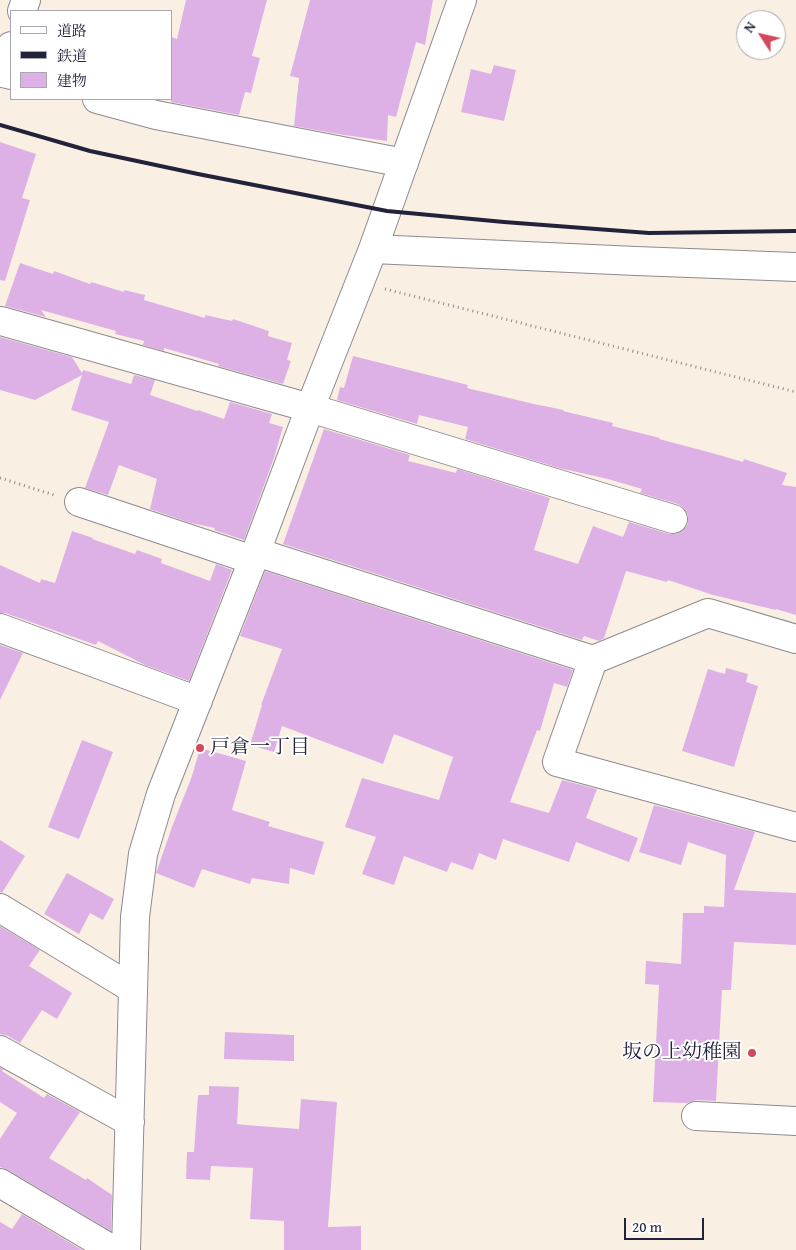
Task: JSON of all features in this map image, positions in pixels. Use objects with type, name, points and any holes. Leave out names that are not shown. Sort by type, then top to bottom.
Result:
[{"type":"street","points":[[126,1250],[135,916],[143,854],[161,794],[373,250],[462,0]]},
{"type":"street","points":[[10,49],[3,72],[10,75]]},
{"type":"street","points":[[101,100],[156,115],[404,163]]},
{"type":"street","points":[[373,250],[796,267]]},
{"type":"street","points":[[1,321],[310,408],[673,519]]},
{"type":"street","points":[[78,502],[593,660],[708,613],[796,639]]},
{"type":"street","points":[[0,628],[198,701]]},
{"type":"street","points":[[593,660],[557,762],[796,826]]},
{"type":"street","points":[[0,908],[132,989]]},
{"type":"street","points":[[0,1050],[130,1122]]},
{"type":"street","points":[[696,1116],[796,1121]]},
{"type":"street","points":[[0,1183],[113,1250]]},
{"type":"path","points":[[360,283],[796,392]]},
{"type":"path","points":[[0,478],[78,502]]},
{"type":"building","points":[[186,0],[267,0],[252,56],[260,58],[251,93],[245,92],[239,115],[171,102],[172,37],[177,39]]},
{"type":"building","points":[[310,0],[433,0],[425,45],[416,42],[396,117],[388,115],[387,141],[294,126],[299,78],[290,76]]},
{"type":"building","points":[[494,65],[516,70],[504,121],[461,112],[471,69],[491,74]]},
{"type":"building","points":[[0,142],[36,154],[22,198],[30,200],[5,281],[0,280]]},
{"type":"building","points":[[20,263],[53,274],[54,271],[90,284],[91,282],[124,292],[124,290],[145,295],[144,300],[205,318],[205,315],[232,321],[233,319],[269,331],[268,336],[292,343],[287,360],[291,361],[283,384],[218,366],[219,364],[164,348],[164,351],[143,345],[144,341],[115,334],[116,331],[41,310],[46,317],[5,306]]},
{"type":"building","points":[[0,337],[72,357],[82,373],[83,370],[131,384],[134,375],[155,380],[150,395],[224,419],[230,402],[272,414],[269,423],[283,427],[274,458],[244,540],[214,530],[215,528],[191,523],[150,509],[157,479],[119,465],[108,495],[85,488],[109,422],[71,410],[82,375],[35,400],[0,390]]},
{"type":"building","points":[[353,356],[468,385],[467,388],[613,423],[612,426],[743,462],[744,459],[787,473],[782,485],[796,487],[796,615],[713,595],[668,580],[667,582],[626,571],[604,638],[599,641],[584,636],[582,640],[283,544],[324,429],[410,455],[408,461],[456,473],[457,469],[550,498],[534,550],[578,564],[593,526],[623,537],[629,522],[669,534],[683,531],[688,524],[688,515],[684,508],[678,504],[640,493],[642,489],[559,468],[465,439],[468,427],[419,415],[417,424],[337,400],[340,387],[344,388]]},
{"type":"building","points":[[72,531],[135,554],[137,550],[162,559],[161,563],[210,581],[216,564],[232,570],[189,681],[145,665],[98,641],[96,645],[5,613],[0,613],[0,565],[40,583],[41,579],[55,583]]},
{"type":"building","points":[[265,571],[573,670],[567,687],[554,683],[540,731],[537,730],[510,802],[549,813],[562,780],[597,789],[586,818],[638,838],[629,862],[576,842],[569,862],[503,839],[496,860],[479,853],[473,870],[451,862],[447,872],[404,856],[394,885],[362,874],[376,837],[345,827],[362,778],[439,800],[453,757],[394,734],[383,764],[282,726],[274,752],[250,745],[261,705],[282,649],[240,636]]},
{"type":"building","points":[[0,645],[23,653],[0,700]]},
{"type":"building","points":[[726,668],[748,674],[746,682],[758,686],[734,767],[682,751],[708,669],[725,674]]},
{"type":"building","points":[[82,740],[113,752],[79,839],[48,827]]},
{"type":"building","points":[[200,748],[246,761],[232,810],[270,822],[268,826],[324,842],[314,875],[290,868],[289,884],[252,878],[250,884],[202,869],[194,888],[156,873],[192,776]]},
{"type":"building","points":[[654,805],[755,832],[734,890],[796,893],[796,945],[734,942],[731,990],[722,990],[716,1101],[697,1100],[687,1103],[653,1102],[659,985],[645,984],[646,961],[681,964],[683,913],[704,913],[704,906],[724,907],[726,855],[688,842],[681,865],[639,852]]},
{"type":"building","points":[[0,840],[25,856],[2,893],[0,892]]},
{"type":"building","points":[[67,873],[114,899],[103,920],[90,913],[79,934],[44,914]]},
{"type":"building","points":[[0,926],[40,950],[29,966],[72,993],[57,1019],[42,1010],[20,1043],[0,1034]]},
{"type":"building","points":[[225,1032],[294,1035],[294,1061],[224,1059]]},
{"type":"building","points":[[0,1068],[44,1098],[47,1094],[80,1112],[49,1158],[86,1180],[87,1178],[112,1195],[111,1231],[0,1167],[0,1139],[17,1113],[0,1102]]},
{"type":"building","points":[[209,1086],[239,1087],[237,1124],[299,1129],[301,1099],[337,1102],[328,1227],[361,1226],[361,1250],[284,1250],[284,1221],[250,1219],[253,1168],[211,1166],[210,1180],[186,1179],[187,1152],[194,1152],[198,1095],[209,1095]]},
{"type":"building","points":[[22,1214],[82,1250],[0,1250],[0,1222],[12,1229]]},
{"type":"railway","points":[[0,125],[90,151],[387,211],[649,233],[796,231]]},
{"type":"place","name":"戸倉一丁目","points":[[200,748]]},
{"type":"place","name":"坂の上幼稚園","points":[[752,1053]]}]
